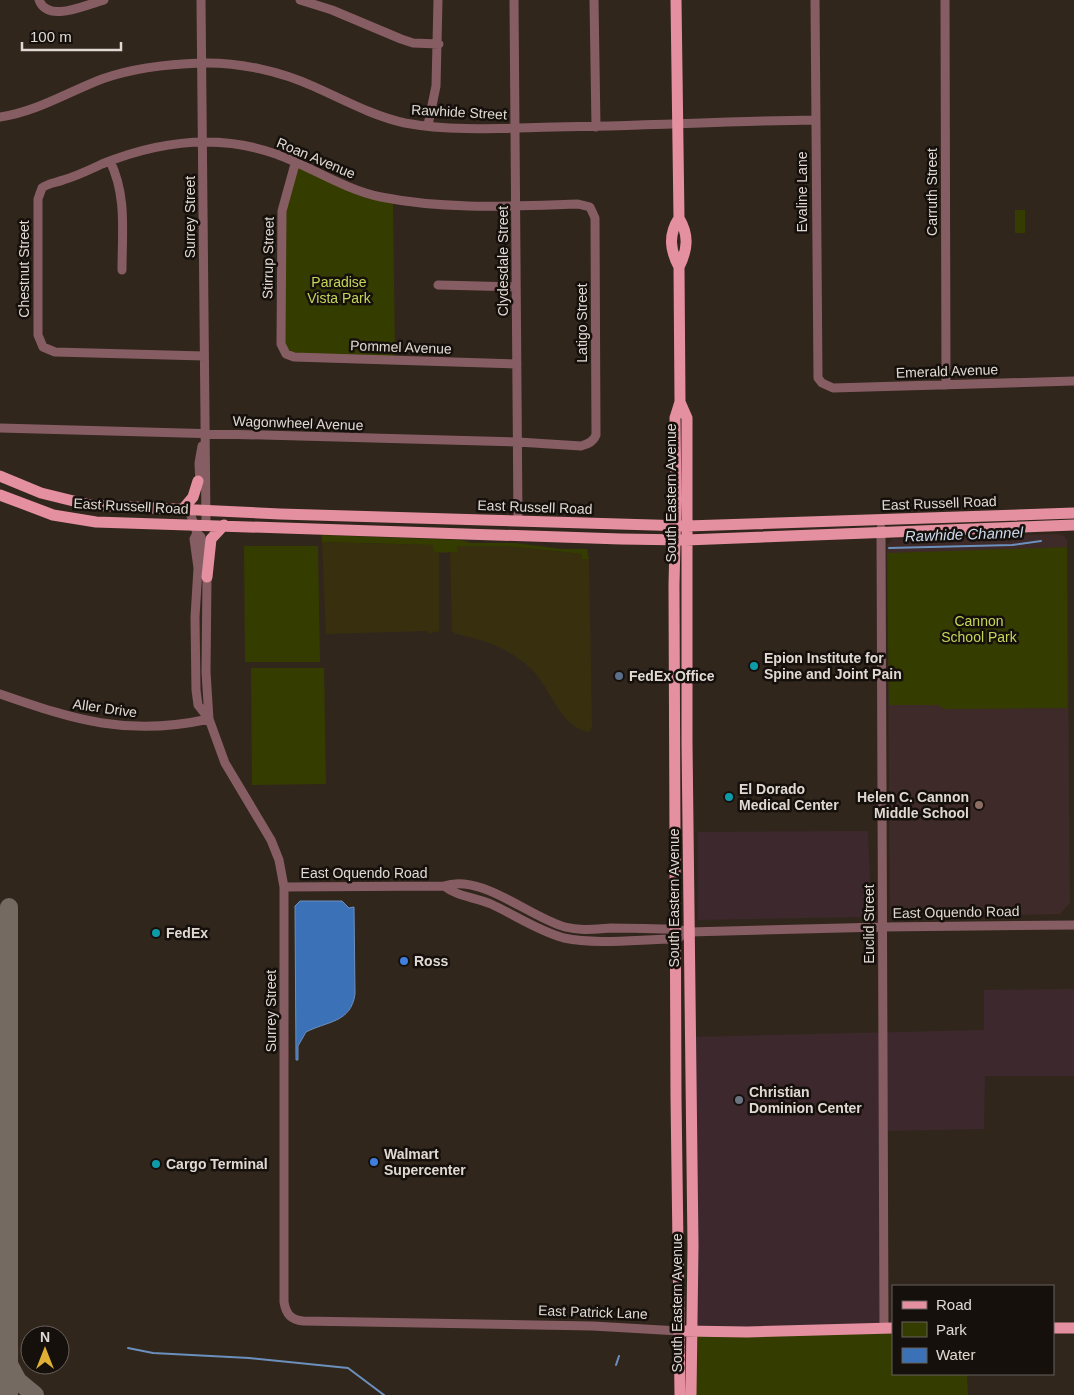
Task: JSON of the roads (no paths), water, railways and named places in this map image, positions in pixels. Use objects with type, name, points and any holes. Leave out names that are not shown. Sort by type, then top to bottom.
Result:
[{"type":"main road","name":"South Eastern Avenue","points":[[676,0],[679,218],[671,229],[671,253],[679,267],[680,402],[686,418],[681,540],[687,742],[691,1395]]},
{"type":"main road","name":"East Russell Road","points":[[0,476],[34,491],[75,502],[107,507],[186,509],[205,506],[443,519],[681,526],[1074,513]]},
{"type":"main road","points":[[186,509],[193,497],[198,481]]},
{"type":"main road","name":"East Russell Road","points":[[0,495],[34,509],[73,519],[199,527],[224,525],[681,540],[1074,525]]},
{"type":"main road","points":[[443,519],[443,532]]},
{"type":"main road","points":[[853,521],[853,533]]},
{"type":"main road","points":[[207,576],[212,539],[224,525]]},
{"type":"main road","name":"South Eastern Avenue","points":[[680,1395],[674,745],[681,540]]},
{"type":"main road","points":[[674,745],[687,742]]},
{"type":"main road","name":"East Patrick Lane","points":[[678,1331],[747,1332],[888,1328]]},
{"type":"main road","points":[[1054,1328],[1074,1328]]},
{"type":"street","points":[[41,3],[54,12],[71,10],[104,0]]},
{"type":"street","name":"Surrey Street","points":[[201,0],[204,434],[206,465],[205,506],[194,540],[198,591],[195,617],[196,690],[198,705],[209,719]]},
{"type":"street","points":[[300,0],[332,10],[413,43],[438,44]]},
{"type":"street","points":[[428,125],[436,86],[438,0]]},
{"type":"street","name":"Clydesdale Street","points":[[514,0],[518,521]]},
{"type":"street","points":[[594,0],[596,127]]},
{"type":"street","name":"Evaline Lane","points":[[815,0],[816,370],[822,383]]},
{"type":"street","name":"Carruth Street","points":[[945,0],[946,385]]},
{"type":"street","name":"Rawhide Street","points":[[0,118],[20,114],[104,79],[150,68],[202,63],[237,65],[269,71],[313,86],[368,111],[404,122],[428,125],[515,128],[596,127],[815,120]]},
{"type":"street","name":"Roan Avenue","points":[[40,191],[45,186],[140,149],[162,144],[203,141],[246,146],[276,154],[329,180],[380,196],[426,204],[516,206],[578,204],[590,207]]},
{"type":"street","points":[[110,161],[120,180],[122,197],[122,270]]},
{"type":"street","name":"Stirrup Street","points":[[286,354],[281,344],[282,211],[296,164]]},
{"type":"street","name":"Chestnut Street","points":[[40,191],[37,206],[38,335],[43,347],[55,352],[204,356]]},
{"type":"street","name":"Latigo Street","points":[[590,207],[595,218],[596,436],[594,440]]},
{"type":"street","points":[[438,285],[516,287]]},
{"type":"street","name":"Pommel Avenue","points":[[286,354],[294,357],[517,364]]},
{"type":"street","name":"Emerald Avenue","points":[[822,383],[833,388],[1074,381]]},
{"type":"street","name":"Wagonwheel Avenue","points":[[0,428],[518,442],[581,446],[594,440]]},
{"type":"street","name":"Surrey Street","points":[[204,434],[198,481],[205,506]]},
{"type":"street","name":"Surrey Street","points":[[186,509],[199,527],[207,576],[206,633],[209,719],[224,763],[271,840],[279,860],[284,887],[284,1302],[285,1309],[292,1319]]},
{"type":"street","name":"Euclid Street","points":[[881,520],[882,927],[888,1328]]},
{"type":"street","points":[[198,591],[200,626],[206,633]]},
{"type":"street","name":"Aller Drive","points":[[0,694],[61,715],[111,725],[155,726],[209,719]]},
{"type":"street","name":"East Oquendo Road","points":[[284,887],[444,886],[455,882],[502,897],[545,920],[571,928],[676,934],[689,932],[882,927],[1074,925]]},
{"type":"street","name":"East Patrick Lane","points":[[292,1319],[303,1322],[594,1326],[678,1331]]},
{"type":"water","points":[[300,901],[342,901],[349,908],[354,907],[355,994],[353,1004],[343,1016],[306,1032],[298,1046],[298,1060],[296,1060],[295,906]]},
{"type":"waterway","name":"Rawhide Channel","points":[[889,548],[1012,545],[1041,541]]},
{"type":"waterway","points":[[128,1348],[153,1353],[249,1358],[348,1368],[384,1395]]},
{"type":"waterway","points":[[616,1365],[619,1356]]},
{"type":"place","name":"Epion Institute for Spine and Joint Pain","points":[[754,666]]},
{"type":"place","name":"FedEx Office","points":[[619,676]]},
{"type":"place","name":"El Dorado Medical Center","points":[[729,797]]},
{"type":"place","name":"Helen C. Cannon Middle School","points":[[979,805]]},
{"type":"place","name":"FedEx","points":[[156,933]]},
{"type":"place","name":"Ross","points":[[404,961]]},
{"type":"place","name":"Christian Dominion Center","points":[[739,1100]]},
{"type":"place","name":"Walmart Supercenter","points":[[374,1162]]},
{"type":"place","name":"Cargo Terminal","points":[[156,1164]]},
{"type":"park label","name":"Paradise Vista Park","points":[[339,290]]},
{"type":"park label","name":"Cannon School Park","points":[[979,630]]}]
